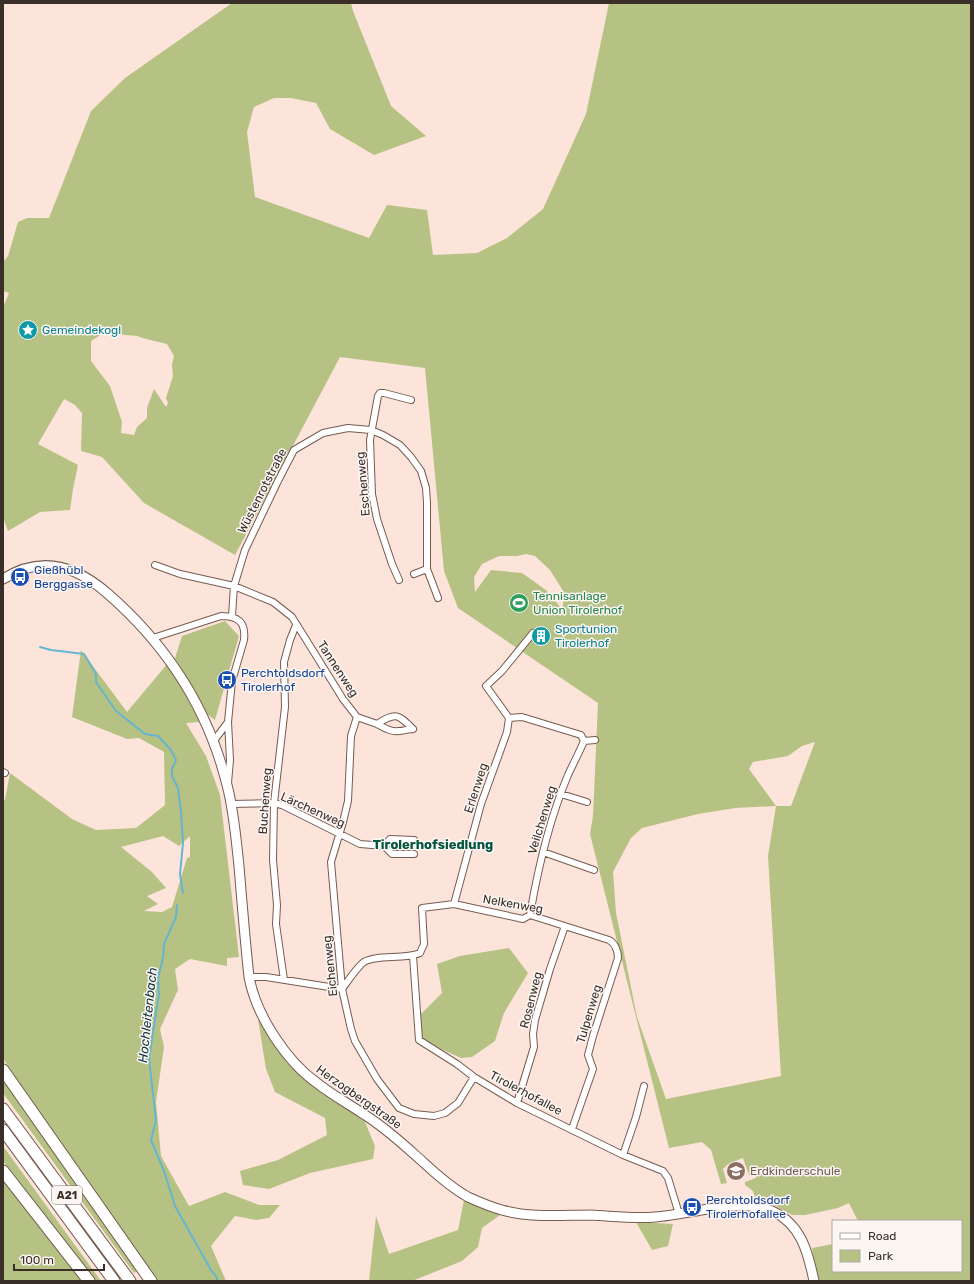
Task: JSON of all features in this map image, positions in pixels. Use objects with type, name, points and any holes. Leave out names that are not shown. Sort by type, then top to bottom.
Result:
[{"type":"highway","points":[[3,1070],[151,1281]]},
{"type":"highway","name":"A21","points":[[3,1109],[130,1281]]},
{"type":"highway","name":"A21","points":[[3,1130],[114,1281]]},
{"type":"highway","points":[[3,1171],[89,1281]]},
{"type":"main road","name":"Herzogbergstraße","points":[[3,579],[26,567],[46,565],[68,569],[93,581],[125,609],[153,638],[181,676],[202,715],[228,785],[235,832],[249,977],[253,996],[264,1019],[290,1058],[302,1071],[317,1083],[382,1126],[441,1178],[468,1197],[502,1210],[526,1214],[654,1218],[732,1206],[755,1206],[772,1211],[789,1223],[799,1234],[808,1252],[814,1281]]},
{"type":"street","name":"Eschenweg","points":[[399,580],[377,519],[372,494],[370,440],[378,396],[380,394],[384,393],[411,400]]},
{"type":"street","name":"Wüstenrotstraße","points":[[232,616],[234,586],[245,550],[294,450],[323,433],[348,428],[371,430],[383,435],[400,446],[411,457],[421,471],[428,502],[427,569],[438,598]]},
{"type":"street","name":"Tannenweg","points":[[155,565],[180,574],[234,586],[273,602],[292,617],[343,699],[357,717]]},
{"type":"street","points":[[414,574],[427,569]]},
{"type":"street","points":[[153,638],[221,616],[232,616],[240,622],[243,627],[245,633],[244,640],[232,681],[228,722],[230,760],[228,785]]},
{"type":"street","name":"Buchenweg","points":[[284,980],[276,924],[277,905],[272,860],[274,803],[286,707],[284,662],[296,625]]},
{"type":"street","points":[[533,633],[502,671],[486,686],[509,718],[522,717],[581,735],[584,741],[595,740]]},
{"type":"street","points":[[357,717],[377,724],[387,730],[401,732],[408,729],[413,729],[401,718],[389,716],[377,724]]},
{"type":"street","name":"Eichenweg","points":[[357,717],[351,736],[348,801],[331,862],[342,989],[351,1029],[355,1041],[377,1079],[399,1108],[414,1114],[434,1116],[445,1113],[458,1103],[474,1077]]},
{"type":"street","name":"Erlenweg","points":[[454,904],[481,804],[507,732],[509,718]]},
{"type":"street","points":[[213,742],[228,722]]},
{"type":"street","name":"Veilchenweg","points":[[530,915],[543,852],[551,823],[568,776],[584,741]]},
{"type":"street","points":[[561,794],[587,802]]},
{"type":"street","name":"Lärchenweg","points":[[231,804],[274,803],[282,805],[360,844],[384,846],[392,854],[414,854]]},
{"type":"street","name":"Lärchenweg","points":[[384,846],[390,839],[414,840]]},
{"type":"street","points":[[543,852],[594,870]]},
{"type":"street","name":"Nelkenweg","points":[[413,956],[420,953],[424,944],[422,908],[454,904],[523,919],[530,915],[612,941],[617,950]]},
{"type":"street","name":"Rosenweg","points":[[517,1103],[534,1047],[533,1034],[535,1020],[550,969],[565,926]]},
{"type":"street","name":"Tulpenweg","points":[[572,1130],[593,1069],[588,1055],[618,958],[617,950]]},
{"type":"street","points":[[249,977],[266,977],[342,989],[362,963],[370,959],[413,956]]},
{"type":"street","name":"Tirolerhofallee","points":[[413,956],[419,1040],[457,1064],[474,1077],[517,1103],[623,1155],[663,1171],[666,1174],[679,1214]]},
{"type":"street","points":[[623,1155],[636,1117],[644,1086]]},
{"type":"green space","points":[[232,3],[351,3],[391,106],[426,136],[374,155],[330,129],[316,103],[291,98],[274,98],[254,107],[247,132],[255,197],[369,238],[387,205],[427,210],[433,255],[477,253],[507,238],[543,209],[586,114],[609,3],[971,3],[971,1281],[818,1281],[812,1248],[832,1244],[832,1272],[962,1272],[962,1220],[858,1220],[849,1203],[838,1208],[805,1215],[792,1215],[774,1205],[756,1201],[753,1191],[745,1185],[745,1182],[756,1178],[755,1174],[749,1175],[743,1158],[728,1164],[723,1169],[727,1183],[721,1184],[711,1150],[702,1142],[669,1148],[590,834],[593,816],[598,703],[458,608],[444,571],[425,368],[340,357],[235,555],[144,503],[102,457],[81,451],[82,413],[75,405],[64,399],[38,444],[78,465],[70,510],[40,512],[8,531],[3,517],[3,305],[9,293],[3,291],[3,262],[8,256],[18,222],[27,218],[49,218],[91,111],[125,78]],"holes":[[[104,333],[137,336],[167,344],[174,356],[172,365],[173,376],[166,398],[168,403],[166,407],[154,389],[147,408],[147,418],[137,427],[134,435],[121,433],[122,422],[110,386],[91,361],[91,341]],[[526,554],[535,556],[550,570],[565,594],[562,609],[546,590],[522,573],[491,570],[475,592],[474,577],[482,564],[499,556],[517,556]],[[815,742],[791,806],[776,806],[749,769],[753,762],[788,756],[802,746]],[[776,806],[768,856],[781,1076],[666,1099],[637,1017],[616,913],[613,872],[631,838],[642,828],[698,814],[735,808]]]},
{"type":"green space","points":[[225,621],[239,636],[215,720],[207,714],[175,658],[182,636]]},
{"type":"green space","points":[[81,650],[127,712],[168,663],[200,722],[186,723],[206,756],[220,795],[239,957],[227,958],[227,966],[190,959],[175,969],[178,990],[160,1029],[164,1047],[156,1102],[161,1156],[189,1206],[225,1192],[259,1205],[280,1205],[269,1218],[256,1220],[235,1216],[211,1246],[226,1281],[156,1281],[3,1058],[3,800],[5,800],[10,773],[72,819],[96,830],[136,828],[165,805],[164,752],[139,738],[127,739],[72,717]],"holes":[[[163,836],[179,846],[190,836],[190,857],[187,858],[172,907],[162,912],[144,911],[158,904],[147,896],[166,888],[152,872],[121,847]]]},
{"type":"green space","points":[[509,948],[528,973],[504,1013],[495,1041],[472,1057],[461,1058],[430,1044],[421,1036],[421,1014],[442,993],[437,964],[460,956]]},
{"type":"green space","points":[[258,1019],[287,1063],[365,1122],[375,1146],[373,1159],[310,1173],[269,1189],[243,1185],[240,1171],[278,1160],[327,1135],[325,1118],[275,1092],[266,1069]]},
{"type":"green space","points":[[3,1080],[139,1270],[134,1273],[3,1093]]},
{"type":"green space","points":[[3,1146],[101,1281],[94,1281],[3,1161]]},
{"type":"green space","points":[[3,1177],[82,1281],[3,1281]]},
{"type":"green space","points":[[464,1200],[500,1215],[482,1228],[478,1247],[462,1261],[412,1281],[369,1281],[376,1216],[389,1254],[458,1230]]},
{"type":"green space","points":[[636,1222],[673,1224],[668,1246],[652,1250]]},
{"type":"waterway","name":"Hochleitenbach","points":[[40,647],[51,650],[84,654],[96,674],[96,682],[116,711],[145,734],[158,736],[171,750],[176,760],[172,769],[172,776],[178,788],[181,812],[183,843],[180,874],[183,893]]},
{"type":"waterway","name":"Hochleitenbach","points":[[177,905],[176,917],[164,944],[163,958],[158,978],[159,994],[149,1058],[156,1121],[151,1140],[164,1171],[175,1206],[217,1278],[217,1281]]},
{"type":"place","name":"Gemeindekogl","points":[[28,330]]},
{"type":"place","name":"Gießhübl Berggasse","points":[[20,577]]},
{"type":"place","name":"Tennisanlage Union Tirolerhof","points":[[519,603]]},
{"type":"place","name":"Sportunion Tirolerhof","points":[[541,636]]},
{"type":"place","name":"Perchtoldsdorf Tirolerhof","points":[[227,680]]},
{"type":"place","name":"Erdkinderschule","points":[[736,1171]]},
{"type":"place","name":"Perchtoldsdorf Tirolerhofallee","points":[[692,1207]]},
{"type":"district","name":"Tirolerhofsiedlung","points":[[433,844]]}]
